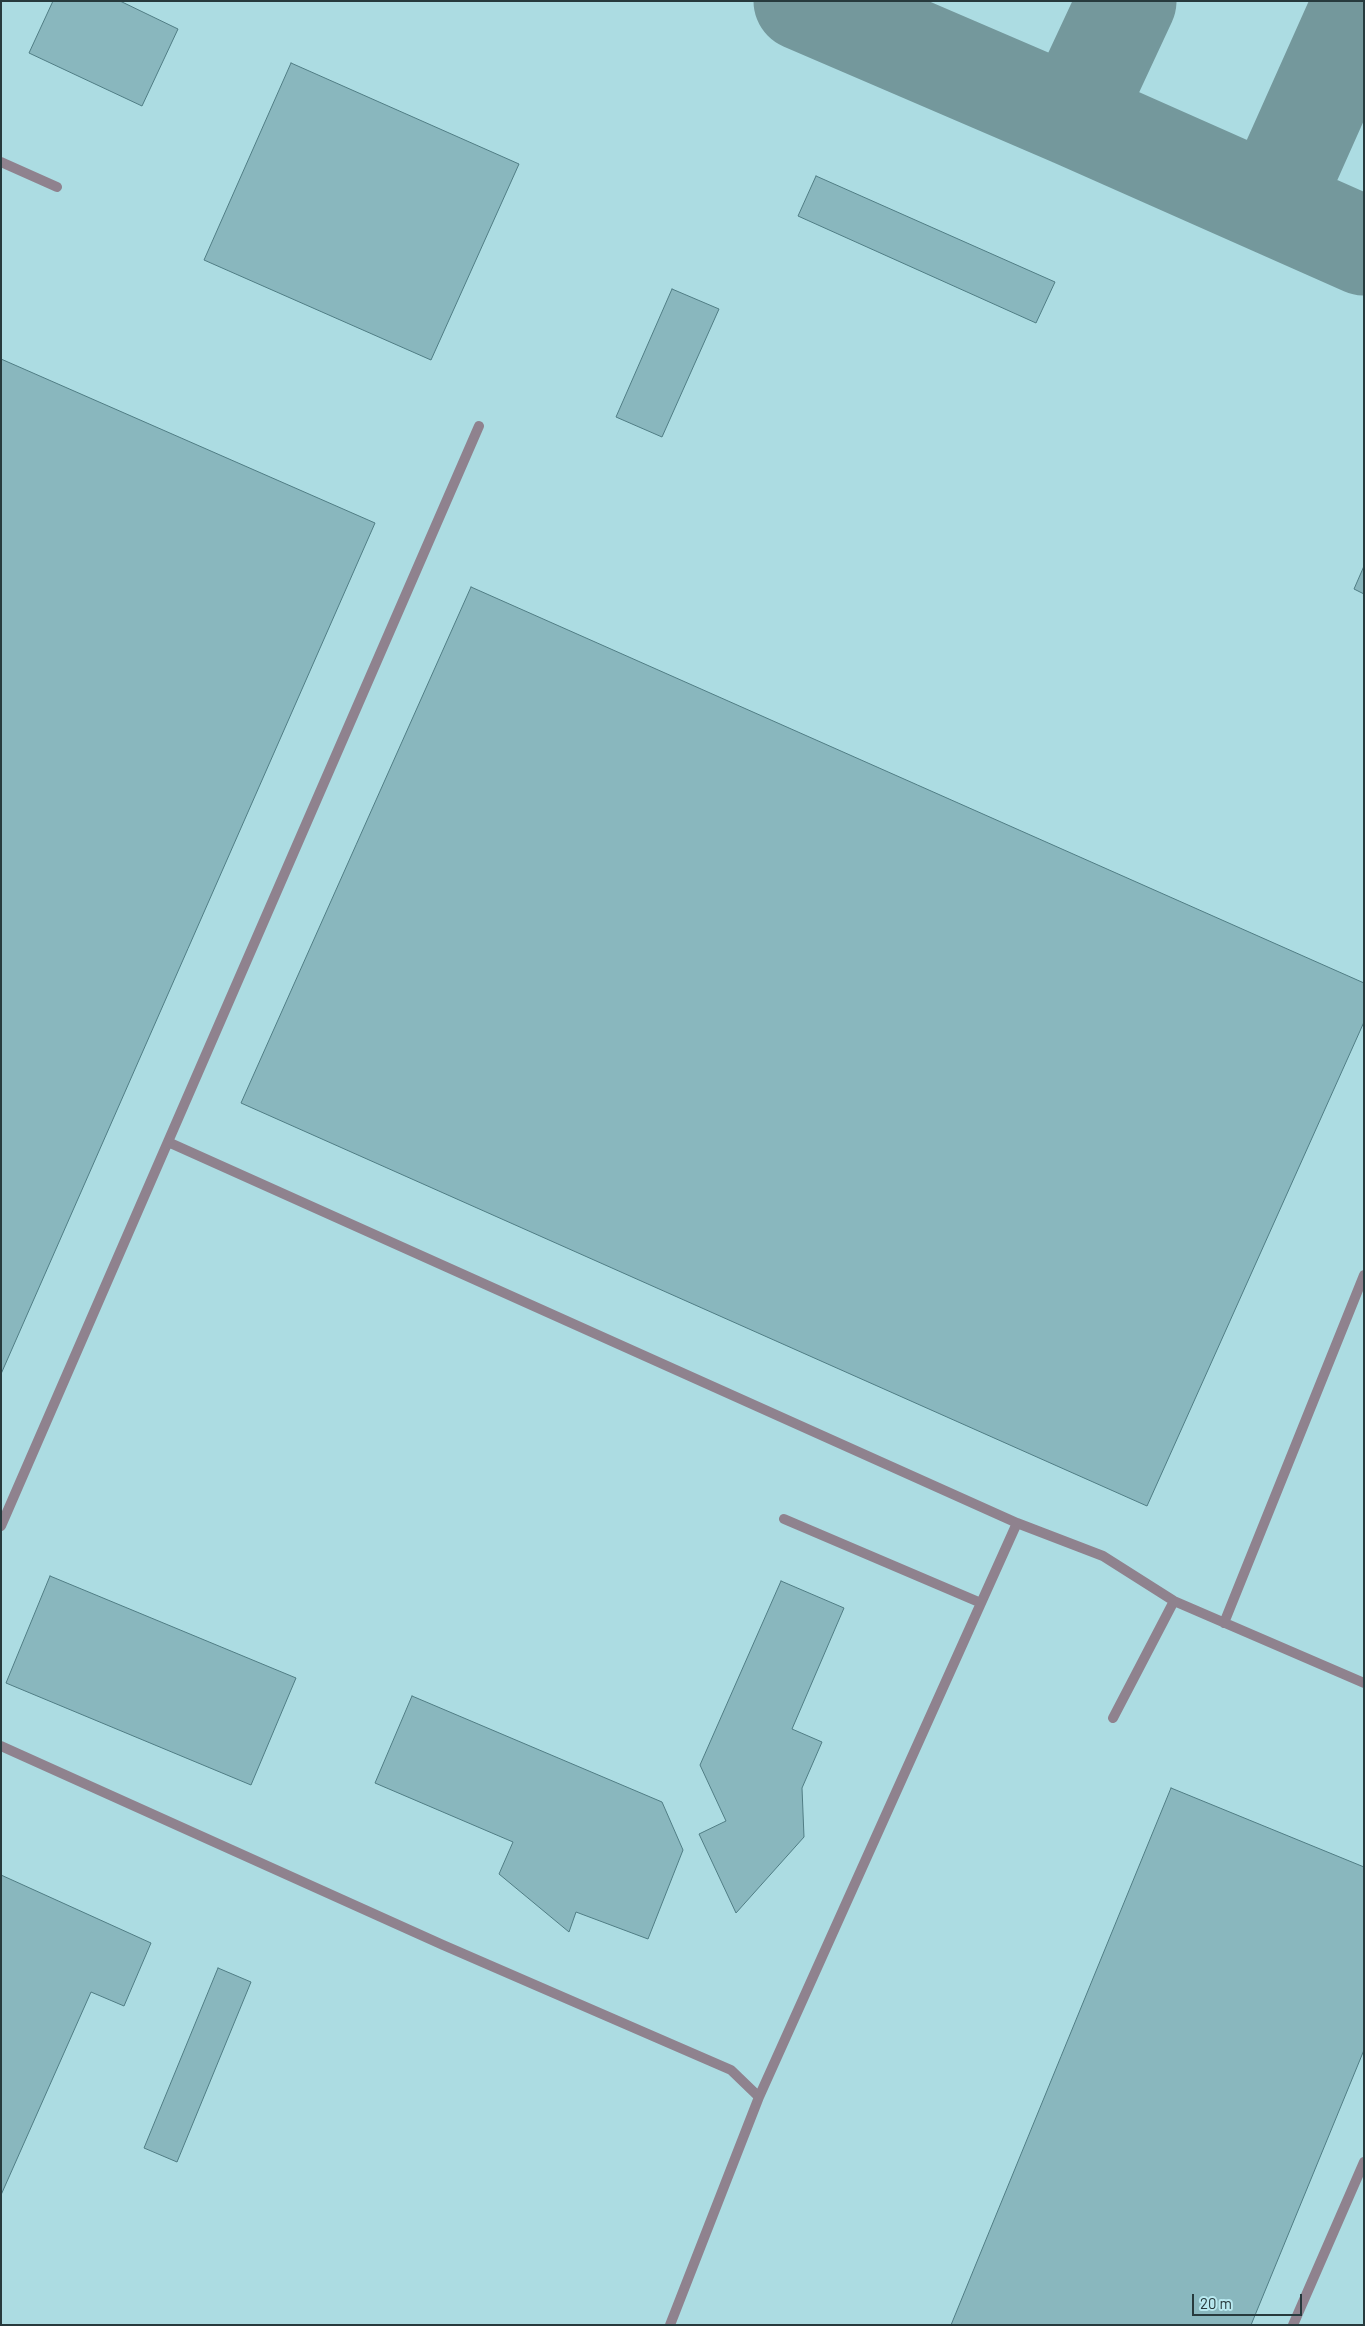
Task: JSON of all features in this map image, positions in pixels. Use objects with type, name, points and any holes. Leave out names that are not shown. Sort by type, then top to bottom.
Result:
[{"type":"lane","points":[[1,162],[57,187]]},
{"type":"lane","points":[[1,1526],[479,426]]},
{"type":"lane","points":[[168,1142],[1017,1523],[1103,1556],[1174,1601],[1364,1683]]},
{"type":"lane","points":[[1224,1622],[1364,1275]]},
{"type":"lane","points":[[784,1519],[980,1602]]},
{"type":"lane","points":[[670,2325],[759,2097],[1017,1523]]},
{"type":"lane","points":[[1113,1718],[1174,1601]]},
{"type":"lane","points":[[1,1746],[443,1946],[731,2070],[759,2097]]},
{"type":"lane","points":[[1293,2325],[1364,2162]]},
{"type":"building","points":[[53,1],[120,1],[178,29],[142,106],[29,53]]},
{"type":"building","points":[[291,63],[519,164],[431,360],[204,260]]},
{"type":"building","points":[[816,176],[1055,282],[1036,323],[798,216]]},
{"type":"building","points":[[672,289],[719,309],[662,437],[616,417]]},
{"type":"building","points":[[1,359],[375,523],[1,1374]]},
{"type":"building","points":[[1364,566],[1364,594],[1354,589]]},
{"type":"building","points":[[471,587],[1364,983],[1364,1022],[1147,1506],[241,1103]]},
{"type":"building","points":[[50,1576],[296,1678],[251,1785],[6,1683]]},
{"type":"building","points":[[781,1581],[844,1608],[792,1729],[822,1742],[802,1788],[804,1837],[736,1913],[699,1834],[726,1821],[700,1765]]},
{"type":"building","points":[[412,1696],[662,1802],[683,1850],[648,1939],[576,1912],[569,1932],[499,1874],[513,1842],[375,1783]]},
{"type":"building","points":[[1171,1788],[1364,1867],[1364,2050],[1251,2325],[951,2325]]},
{"type":"building","points":[[1,1875],[151,1943],[124,2006],[91,1992],[1,2195]]},
{"type":"building","points":[[218,1968],[251,1982],[177,2162],[144,2148]]},
{"type":"taxiway","points":[[803,1],[1073,117],[1364,246]]},
{"type":"taxiway","points":[[1073,117],[1127,1]]},
{"type":"taxiway","points":[[1272,205],[1363,1]]}]
